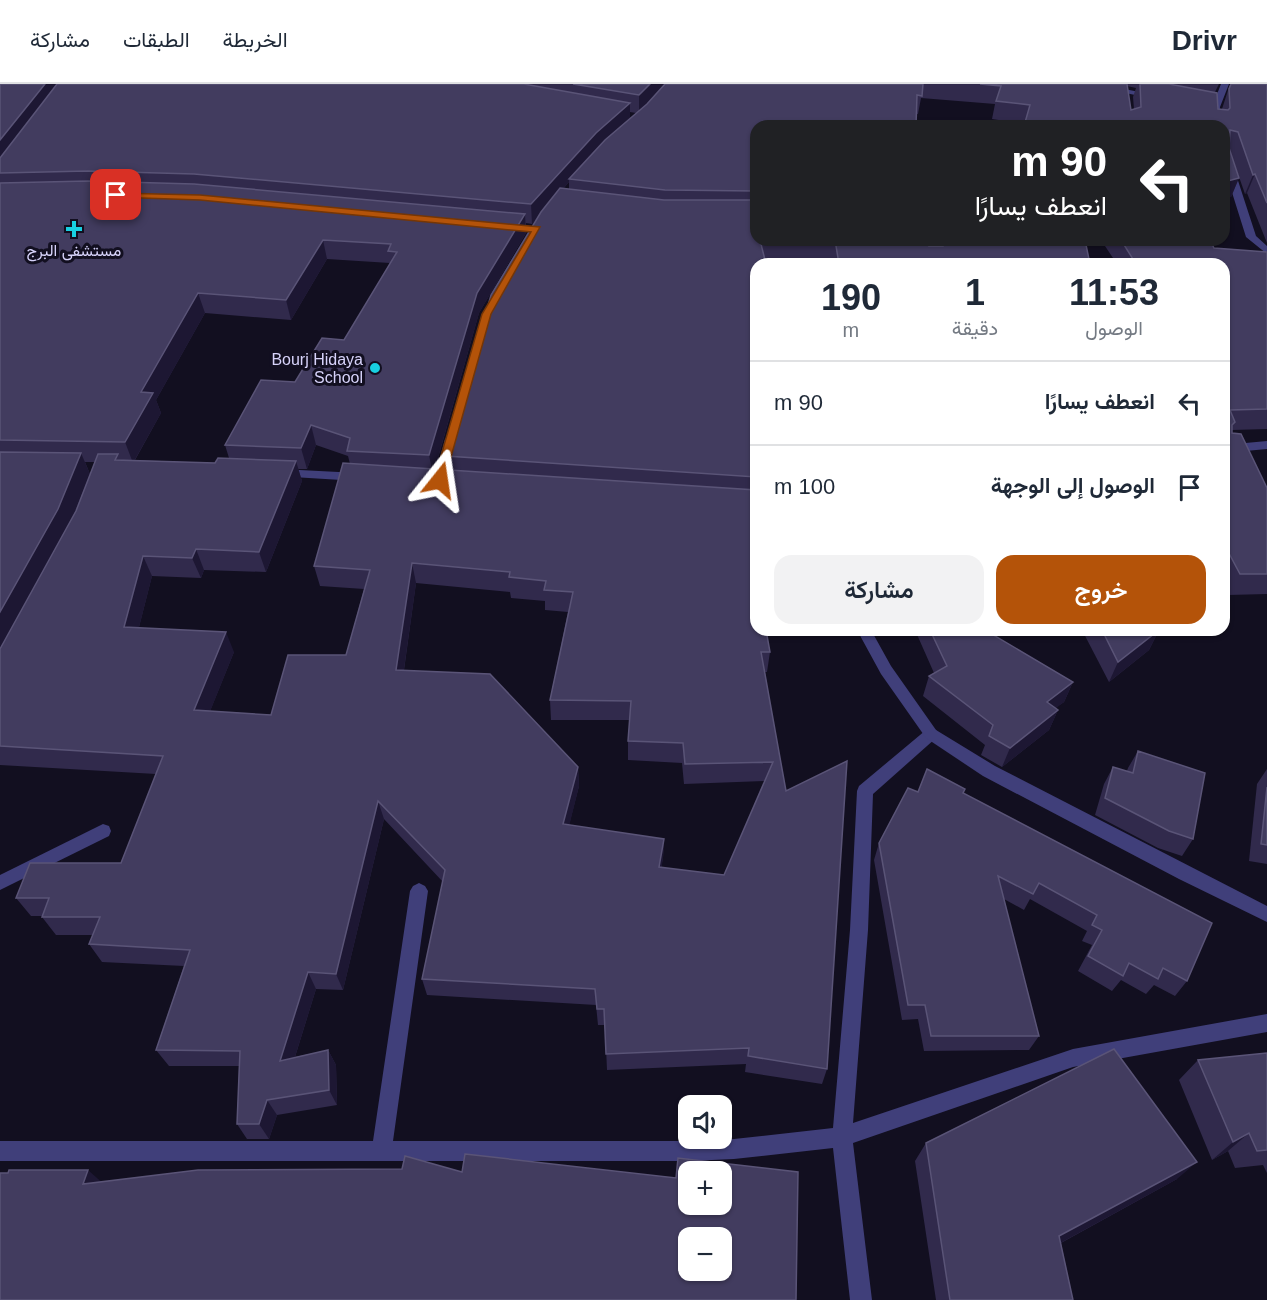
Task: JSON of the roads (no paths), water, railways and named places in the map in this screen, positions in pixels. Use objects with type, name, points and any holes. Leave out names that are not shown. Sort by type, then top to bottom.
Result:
[{"type":"street","points":[[1087,84],[1127,95],[1160,97]]},
{"type":"street","points":[[1217,120],[1216,107],[1225,84]]},
{"type":"street","points":[[1205,105],[1216,107]]},
{"type":"street","points":[[1230,172],[1251,237],[1267,251]]},
{"type":"street","points":[[440,480],[456,424]]},
{"type":"street","points":[[1230,448],[1267,445]]},
{"type":"street","points":[[265,473],[370,477]]},
{"type":"street","points":[[867,636],[886,670],[931,734],[989,771],[1185,874],[1267,914]]},
{"type":"street","points":[[861,1300],[842,1137],[859,930],[865,791],[931,734]]},
{"type":"street","points":[[0,884],[104,831]]},
{"type":"street","points":[[382,1150],[419,891]]},
{"type":"street","points":[[0,1151],[734,1149],[842,1137],[1073,1058],[1267,1023]]},
{"type":"place","name":"مستشفى البرج","points":[[74,229]]},
{"type":"place","name":"Bourj Hidaya School","points":[[375,368]]}]
